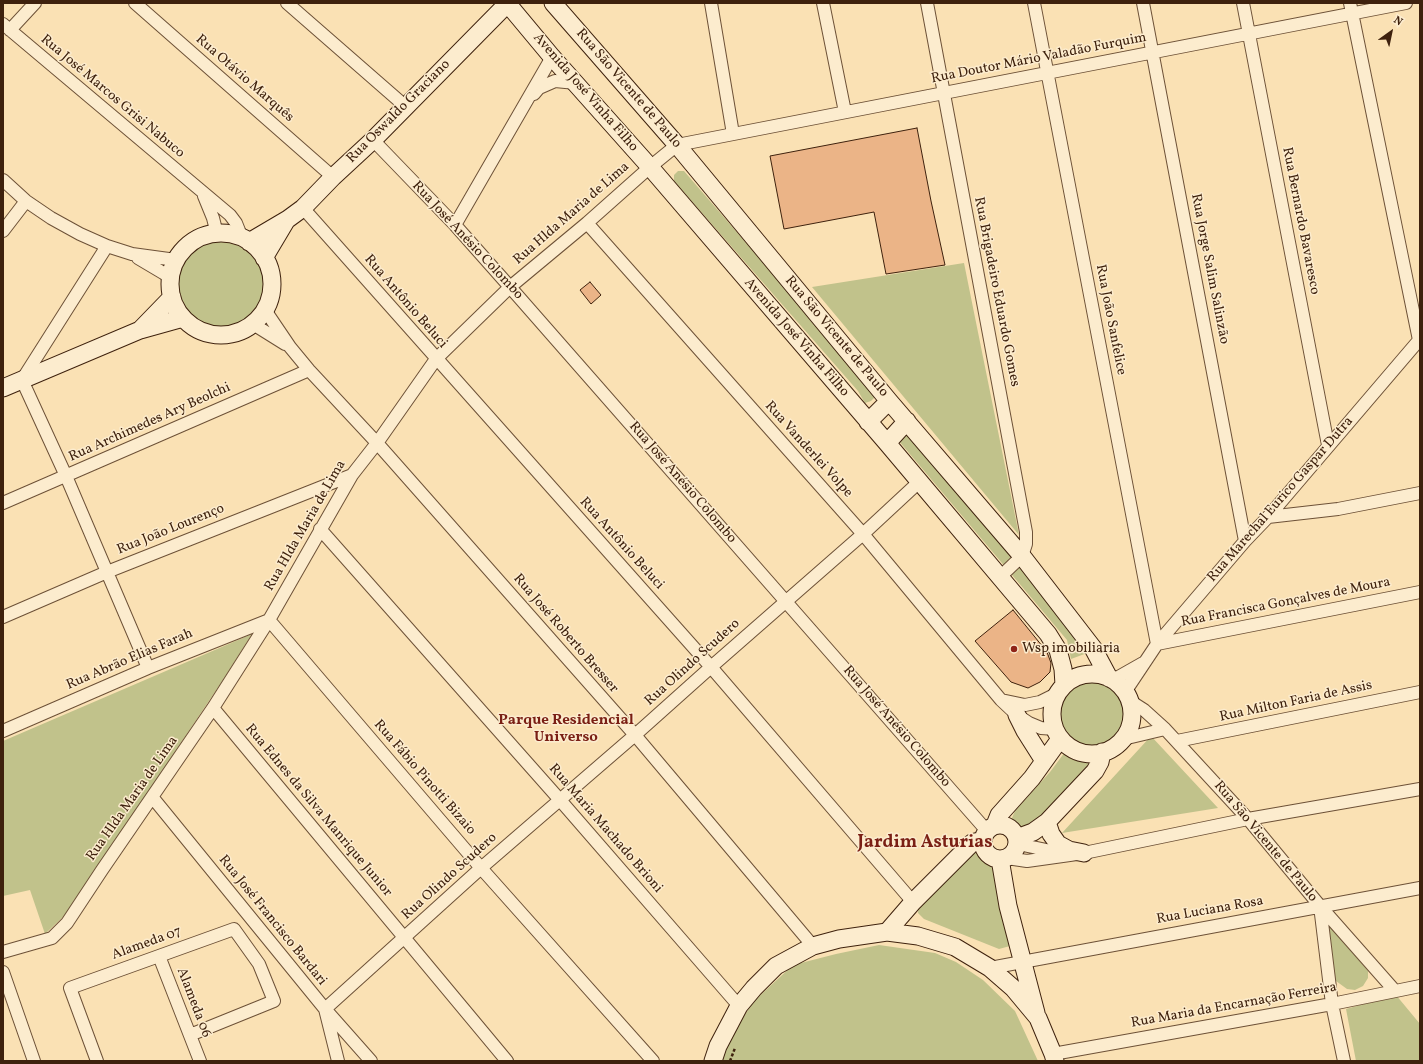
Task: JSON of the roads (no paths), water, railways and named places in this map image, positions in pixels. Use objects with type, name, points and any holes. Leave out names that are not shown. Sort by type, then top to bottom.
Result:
[{"type":"street","points":[[7,27],[35,3]]},
{"type":"street","name":"Rua Otávio Marquês","points":[[135,3],[333,177]]},
{"type":"street","points":[[287,3],[405,106]]},
{"type":"street","name":"Rua Oswaldo Graciano","points":[[246,240],[288,219],[303,208],[333,177],[373,140],[507,3]]},
{"type":"street","name":"Avenida José Vinha Filho","points":[[507,3],[552,57],[650,167],[887,443],[1048,634],[1058,650],[1063,669],[1060,689]]},
{"type":"street","name":"Rua São Vicente de Paulo","points":[[554,3],[677,145],[889,401],[1022,556],[1093,648],[1111,679]]},
{"type":"street","points":[[711,3],[733,134]]},
{"type":"street","points":[[823,3],[845,112]]},
{"type":"street","name":"Rua Brigadeiro Eduardo Gomes","points":[[926,3],[1026,532],[1026,544],[1022,556]]},
{"type":"street","name":"Rua João Sanfelice","points":[[1034,3],[1157,644]]},
{"type":"street","name":"Rua Jorge Salim Salinzão","points":[[1143,3],[1245,541]]},
{"type":"street","name":"Rua Bernardo Bavaresco","points":[[1243,3],[1328,445]]},
{"type":"street","name":"Rua Doutor Mário Valadão Furquim","points":[[677,145],[1248,34],[1351,8],[1406,3]]},
{"type":"street","points":[[1351,8],[1420,339]]},
{"type":"street","name":"Rua José Marcos Grisi Nabuco","points":[[7,27],[202,194],[230,215],[246,240]]},
{"type":"street","points":[[454,225],[552,57]]},
{"type":"street","points":[[526,102],[539,88],[555,81],[576,83]]},
{"type":"street","name":"Rua José Anésio Colombo","points":[[373,140],[454,225],[510,287],[988,832]]},
{"type":"street","name":"Rua Hlda Maria de Lima","points":[[3,952],[52,938],[67,923],[102,870],[153,798],[270,620],[320,529],[352,475],[377,443],[436,359],[510,287],[677,145]]},
{"type":"street","points":[[3,180],[26,201],[51,218],[80,234],[107,246],[132,254],[176,260]]},
{"type":"street","name":"Rua José Marcos Grisi Nabuco","points":[[202,194],[213,218],[216,234]]},
{"type":"street","points":[[3,231],[26,201]]},
{"type":"street","name":"Rua Antônio Beluci","points":[[303,208],[710,667],[913,902]]},
{"type":"street","name":"Rua Oswaldo Graciano","points":[[264,258],[288,219]]},
{"type":"street","name":"Rua Vanderlei Volpe","points":[[587,223],[863,534],[1001,700],[1028,723],[1058,734]]},
{"type":"street","points":[[230,234],[246,240],[257,249],[268,266],[272,284],[271,293],[265,310],[253,324],[240,332],[225,335],[210,334],[195,328],[183,318],[176,308],[172,297],[170,277],[176,260],[183,250],[204,236],[230,234]]},
{"type":"street","points":[[22,380],[107,246]]},
{"type":"street","points":[[132,254],[170,277]]},
{"type":"street","points":[[140,330],[172,297]]},
{"type":"street","name":"Rua José Roberto Bresser","points":[[265,310],[290,347],[309,370],[377,443],[635,735],[812,946]]},
{"type":"street","points":[[3,388],[140,330],[183,318]]},
{"type":"street","name":"Rua José Roberto Bresser","points":[[253,324],[290,347]]},
{"type":"street","name":"Rua Marechal Eurico Gaspar Dutra","points":[[1127,696],[1144,662],[1157,644],[1420,339]]},
{"type":"street","name":"Rua Archimedes Ary Beolchi","points":[[3,503],[309,370]]},
{"type":"street","points":[[22,380],[66,476],[148,668]]},
{"type":"street","points":[[868,422],[889,401]]},
{"type":"street","points":[[887,443],[907,422]]},
{"type":"street","name":"Rua João Lourenço","points":[[3,616],[107,572],[352,475]]},
{"type":"street","name":"Rua Olindo Scudero","points":[[325,1009],[481,868],[786,602],[919,482]]},
{"type":"street","points":[[1268,517],[1338,509],[1420,493]]},
{"type":"street","name":"Rua Maria Machado Brioni","points":[[320,529],[560,800],[739,1006]]},
{"type":"street","points":[[1000,577],[1022,556]]},
{"type":"street","name":"Rua Francisca Gonçalves de Moura","points":[[1157,644],[1420,592]]},
{"type":"street","name":"Rua Abrão Elias Farah","points":[[3,731],[148,668],[270,620]]},
{"type":"street","name":"Rua Fábio Pinotti Bizaio","points":[[270,620],[481,868],[653,1061]]},
{"type":"street","name":"Rua Marechal Eurico Gaspar Dutra","points":[[1111,679],[1144,662]]},
{"type":"street","points":[[1001,700],[1025,704],[1040,702],[1078,676],[1094,674],[1111,679],[1127,696],[1132,711],[1128,730],[1123,739],[1114,747],[1102,752],[1091,754],[1079,752],[1069,747],[1058,734],[1052,717],[1052,705],[1060,689]]},
{"type":"street","name":"Rua Milton Faria de Assis","points":[[1177,742],[1420,692]]},
{"type":"street","name":"Rua São Vicente de Paulo","points":[[1127,696],[1165,729],[1248,819],[1320,906],[1395,991]]},
{"type":"street","name":"Rua Ednes da Silva Manrique Junior","points":[[213,708],[507,1061]]},
{"type":"street","points":[[1017,715],[1044,761]]},
{"type":"street","points":[[1123,739],[1165,729]]},
{"type":"street","points":[[1058,734],[1044,761],[1032,778],[999,815],[988,832],[984,847],[993,858],[1027,861],[1076,854],[1248,819],[1420,789]]},
{"type":"street","points":[[1017,841],[1034,832],[1047,822],[1095,771],[1100,762],[1102,752]]},
{"type":"street","name":"Rua José Francisco Bardari","points":[[153,798],[325,1009],[371,1061]]},
{"type":"street","points":[[1047,822],[1051,834],[1058,844],[1076,854]]},
{"type":"street","points":[[887,932],[913,902],[972,843],[1001,824],[1011,828],[1017,841],[1016,850],[1004,858]]},
{"type":"street","points":[[1017,841],[1076,854]]},
{"type":"street","points":[[1004,858],[1008,906],[1038,1018],[1054,1058]]},
{"type":"street","name":"Rua Luciana Rosa","points":[[998,966],[1021,954],[1320,906],[1420,888]]},
{"type":"street","points":[[1320,906],[1332,1004],[1344,1061]]},
{"type":"street","name":"Alameda 07","points":[[97,1061],[70,988],[234,929],[259,964],[274,1000],[190,1035]]},
{"type":"street","points":[[713,1061],[718,1046],[739,1006],[754,988],[776,966],[812,946],[839,939],[887,932],[918,936],[955,947],[998,966],[1012,988],[1038,1018]]},
{"type":"street","name":"Alameda 06","points":[[159,956],[200,1061]]},
{"type":"street","points":[[3,972],[34,1061]]},
{"type":"street","name":"Rua Maria da Encarnação Ferreira","points":[[1054,1058],[1420,986]]},
{"type":"street","points":[[325,1009],[338,1061]]},
{"type":"place","name":"Wsp imobiliaria","points":[[1014,649]]},
{"type":"district","name":"Parque Residencial Universo","points":[[566,730]]},
{"type":"district","name":"Jardim Asturias","points":[[925,844]]}]
